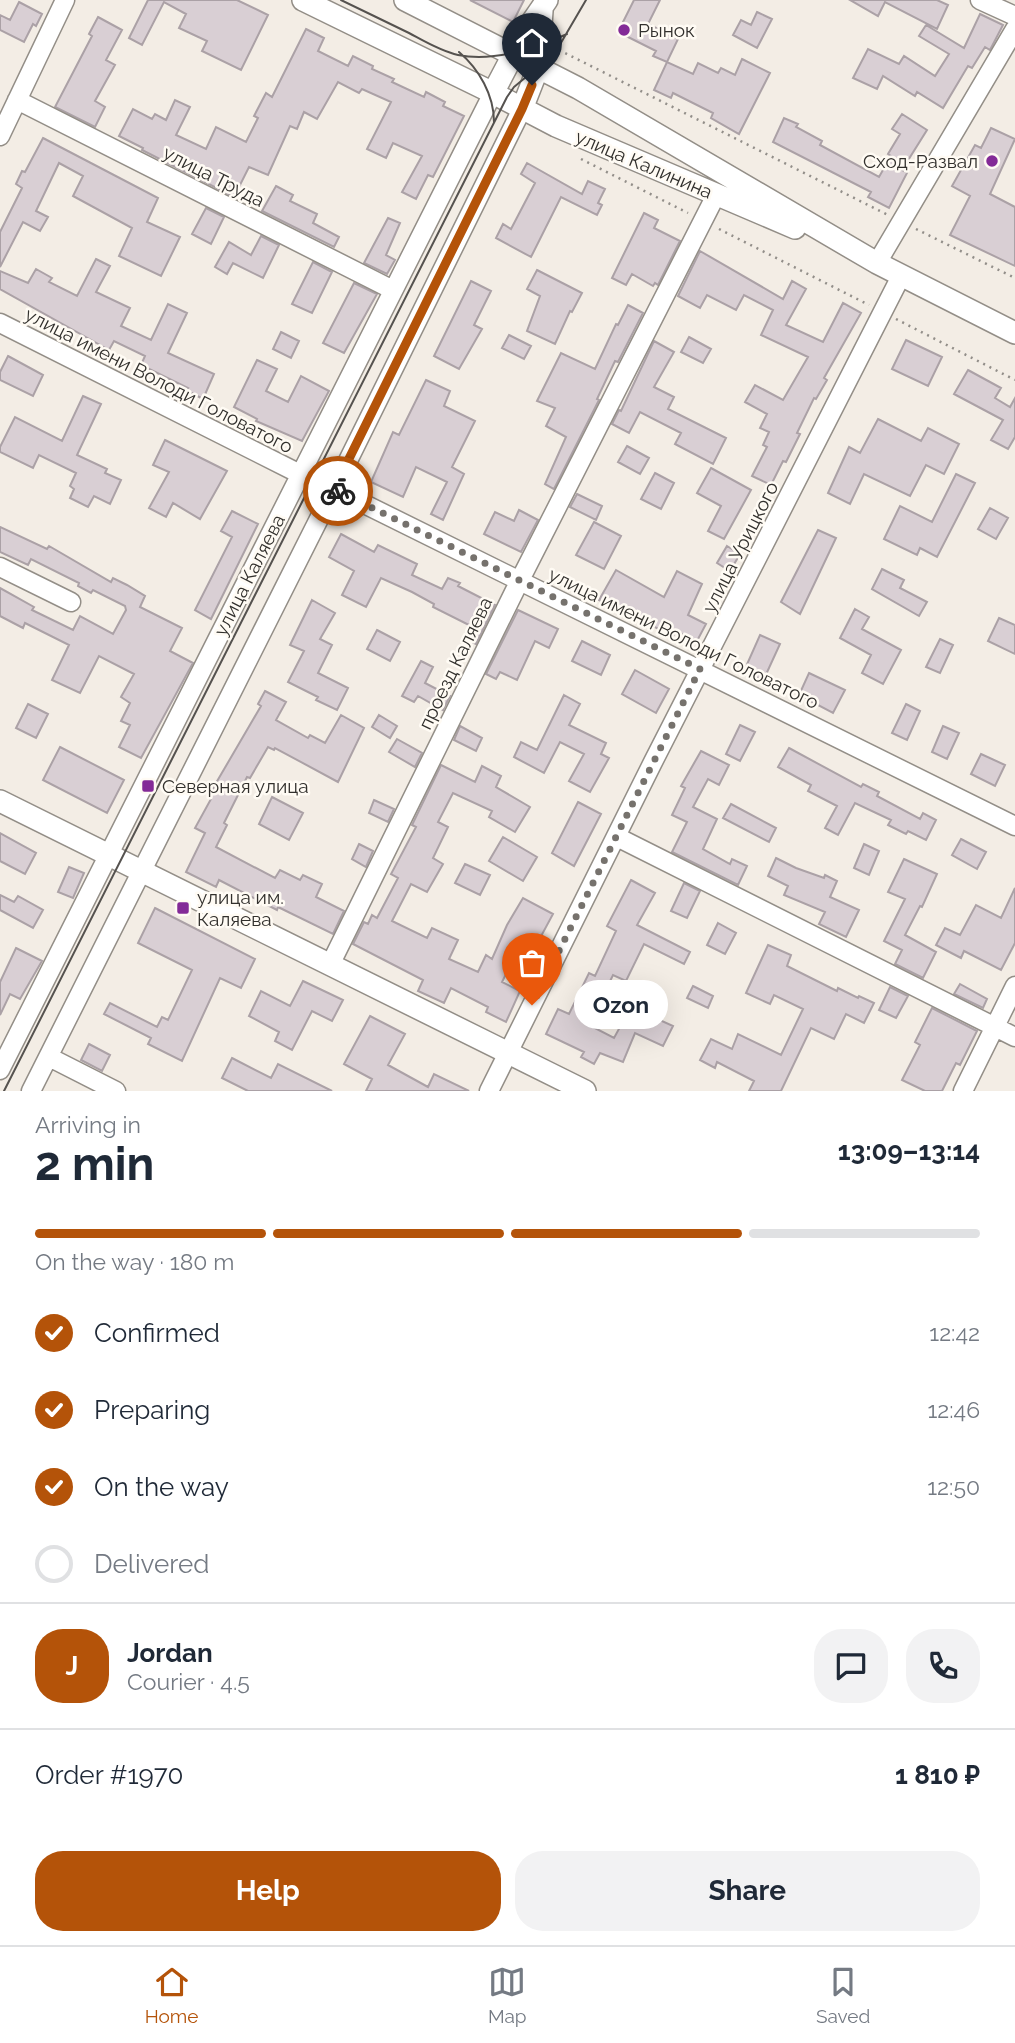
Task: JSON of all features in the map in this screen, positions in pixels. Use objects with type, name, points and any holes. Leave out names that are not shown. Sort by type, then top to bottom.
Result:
[{"type":"main road","name":"улица Калинина","points":[[303,0],[556,126],[877,263]]},
{"type":"main road","name":"улица Калинина","points":[[405,0],[578,88],[877,263],[1015,333]]},
{"type":"main road","name":"улица Каляева","points":[[493,93],[512,55],[544,4]]},
{"type":"main road","name":"улица Каляева","points":[[522,109],[538,68],[538,40],[544,4]]},
{"type":"main road","points":[[0,801],[584,1091]]},
{"type":"street","points":[[0,136],[65,0]]},
{"type":"street","points":[[980,0],[1015,16]]},
{"type":"street","points":[[877,263],[1015,29]]},
{"type":"street","name":"улица Каляева","points":[[0,1070],[5,1049],[107,854],[493,93]]},
{"type":"street","name":"улица Труда","points":[[17,100],[393,290]]},
{"type":"street","name":"улица Каляева","points":[[31,1091],[522,109]]},
{"type":"street","name":"проезд Каляева","points":[[330,965],[520,580],[716,195]]},
{"type":"street","name":"улица Урицкого","points":[[489,1091],[901,276]]},
{"type":"street","name":"улица имени Володи Головатого","points":[[0,323],[300,474]]},
{"type":"street","name":"улица имени Володи Головатого","points":[[334,489],[1015,826]]},
{"type":"street","points":[[0,567],[71,602]]},
{"type":"street","points":[[617,837],[1015,1037]]},
{"type":"street","points":[[963,1091],[1015,986]]},
{"type":"street","points":[[49,1057],[116,1091]]},
{"type":"path","points":[[538,40],[1015,278]]},
{"type":"path","points":[[572,154],[1015,380]]},
{"type":"building","points":[[148,0],[237,0],[268,15],[241,70],[202,51],[207,41],[179,28],[186,14],[164,2],[142,45],[129,38]]},
{"type":"building","points":[[470,0],[524,0],[513,22]]},
{"type":"building","points":[[634,0],[660,0],[648,24],[678,39],[667,62],[653,56],[656,51],[618,32]]},
{"type":"building","points":[[850,0],[937,0],[948,5],[937,29],[885,2],[878,16]]},
{"type":"building","points":[[19,2],[42,14],[36,26],[33,24],[24,42],[0,30],[0,15],[10,20]]},
{"type":"building","points":[[757,12],[772,19],[757,48],[733,35],[741,20],[751,25]]},
{"type":"building","points":[[980,14],[1003,25],[990,50],[985,47],[972,68],[968,66],[943,108],[917,92],[915,96],[883,76],[877,89],[853,78],[868,49],[899,64],[904,56],[935,76],[949,54],[919,36],[926,25],[964,48]]},
{"type":"building","points":[[98,17],[122,30],[106,60],[115,65],[95,101],[105,107],[95,127],[55,107],[92,36],[89,34]]},
{"type":"building","points":[[306,29],[324,38],[318,51],[348,66],[353,56],[394,79],[392,82],[424,97],[426,92],[445,102],[443,106],[464,116],[433,177],[428,175],[416,199],[402,192],[422,156],[393,143],[386,158],[367,149],[391,102],[362,89],[359,93],[338,82],[317,119],[304,112],[297,129],[290,126],[268,175],[249,167],[234,197],[119,136],[133,109],[152,119],[155,114],[166,120],[175,100],[190,107],[176,135],[206,149],[216,127],[246,142],[258,118],[254,116],[266,93],[272,97]]},
{"type":"building","points":[[742,59],[770,73],[739,134],[711,118],[713,113],[673,93],[671,98],[654,90],[667,62],[693,74],[698,63],[718,73],[721,68],[735,75]]},
{"type":"building","points":[[902,114],[927,130],[902,170],[907,173],[889,208],[868,197],[871,192],[773,142],[784,118],[798,124],[796,127],[822,141],[820,145],[879,177],[900,134],[892,129]]},
{"type":"building","points":[[991,128],[1015,139],[990,194],[1015,207],[1015,266],[950,235],[970,196],[952,186],[975,145],[981,148]]},
{"type":"building","points":[[43,138],[158,198],[147,222],[180,237],[161,276],[119,256],[132,228],[73,196],[83,176],[59,163],[36,211],[48,217],[40,231],[23,222],[0,267],[0,232],[22,188],[16,184]]},
{"type":"building","points":[[527,163],[582,194],[588,181],[605,189],[598,203],[602,205],[597,215],[561,197],[531,257],[496,238],[503,224],[511,229],[535,183],[521,174]]},
{"type":"building","points":[[276,186],[293,195],[290,201],[317,214],[313,223],[339,237],[334,247],[262,211]]},
{"type":"building","points":[[206,208],[224,217],[211,244],[192,234]]},
{"type":"building","points":[[644,213],[658,220],[654,228],[680,241],[658,285],[655,283],[653,286],[632,274],[626,285],[612,278]]},
{"type":"building","points":[[388,218],[400,223],[386,255],[395,260],[387,274],[364,263]]},
{"type":"building","points":[[261,236],[279,245],[263,278],[233,263],[227,274],[215,267],[229,242],[251,255]]},
{"type":"building","points":[[700,251],[783,299],[792,281],[806,289],[786,325],[823,342],[843,303],[861,313],[824,378],[827,380],[816,399],[814,398],[797,433],[800,434],[771,485],[752,476],[767,447],[763,445],[769,432],[760,428],[767,414],[745,402],[755,385],[783,400],[808,357],[761,335],[773,310],[744,295],[736,310],[707,295],[700,308],[678,296]]},
{"type":"building","points":[[96,259],[110,266],[96,292],[130,308],[121,326],[151,340],[168,304],[187,313],[168,353],[214,374],[203,399],[186,390],[188,388],[141,365],[145,356],[114,341],[109,350],[0,289],[0,271],[28,283],[36,269],[52,278],[49,282],[77,296]]},
{"type":"building","points":[[313,262],[332,272],[312,313],[292,304]]},
{"type":"building","points":[[537,270],[582,293],[572,312],[570,311],[555,344],[527,331],[540,296],[527,289]]},
{"type":"building","points":[[471,281],[491,291],[474,325],[482,329],[459,369],[434,356]]},
{"type":"building","points":[[354,283],[377,294],[344,353],[323,343]]},
{"type":"building","points":[[628,305],[643,313],[618,362],[615,361],[597,399],[599,400],[554,489],[545,484],[566,437],[546,426],[555,408],[537,401],[561,353],[595,369]]},
{"type":"building","points":[[281,332],[299,341],[291,358],[273,349]]},
{"type":"building","points":[[509,335],[531,346],[524,359],[502,348]]},
{"type":"building","points":[[689,337],[711,349],[703,363],[681,352]]},
{"type":"building","points":[[906,340],[942,357],[928,386],[892,369]]},
{"type":"building","points":[[654,341],[674,352],[654,387],[674,397],[668,409],[726,438],[713,464],[675,444],[681,433],[640,412],[629,433],[612,424],[619,410],[621,411]]},
{"type":"building","points":[[8,356],[43,375],[33,396],[0,380],[0,372]]},
{"type":"building","points":[[257,360],[277,369],[266,391],[288,402],[301,376],[329,391],[302,441],[256,421],[257,419],[234,407]]},
{"type":"building","points":[[968,370],[1001,388],[995,398],[1010,407],[1015,398],[1015,437],[1008,449],[991,440],[1003,420],[954,394]]},
{"type":"building","points":[[426,380],[450,391],[444,406],[475,421],[452,467],[464,474],[443,520],[431,514],[447,482],[416,467],[403,497],[371,482],[393,432],[399,435]]},
{"type":"building","points":[[83,396],[101,404],[77,455],[107,469],[105,473],[121,480],[110,504],[94,496],[88,507],[70,498],[74,489],[70,486],[76,473],[39,455],[33,468],[0,452],[15,417],[62,441]]},
{"type":"building","points":[[878,419],[921,441],[928,428],[959,444],[944,474],[926,465],[910,496],[864,474],[850,504],[828,493],[849,447],[860,453]]},
{"type":"building","points":[[165,440],[227,471],[200,519],[173,503],[166,517],[149,508],[169,472],[153,465]]},
{"type":"building","points":[[627,446],[649,458],[640,474],[618,462]]},
{"type":"building","points":[[711,468],[751,490],[724,539],[708,531],[721,506],[697,493]]},
{"type":"building","points":[[655,473],[674,483],[661,509],[641,499]]},
{"type":"building","points":[[956,474],[975,483],[937,557],[920,548],[917,555],[884,539],[900,506],[932,522]]},
{"type":"building","points":[[577,494],[602,506],[596,520],[570,507]]},
{"type":"building","points":[[990,508],[1008,518],[996,539],[978,529]]},
{"type":"building","points":[[519,510],[538,520],[521,552],[484,534],[495,512],[514,521]]},
{"type":"building","points":[[232,511],[258,524],[211,619],[195,610],[232,537],[221,531]]},
{"type":"building","points":[[594,522],[621,536],[604,569],[576,555]]},
{"type":"building","points":[[0,527],[47,549],[49,546],[111,582],[113,578],[127,585],[145,596],[140,607],[182,628],[170,651],[193,663],[141,758],[119,747],[130,725],[121,721],[130,703],[121,697],[134,674],[99,656],[80,693],[52,680],[69,645],[25,623],[23,628],[0,616],[0,588],[34,607],[32,610],[73,630],[80,616],[113,634],[126,610],[125,606],[93,590],[91,593],[78,586],[79,583],[31,559],[28,565],[0,552]]},
{"type":"building","points":[[818,530],[836,538],[800,614],[781,602]]},
{"type":"building","points":[[341,534],[374,552],[378,545],[417,564],[412,575],[442,589],[448,578],[495,605],[476,644],[465,638],[471,626],[433,607],[434,604],[412,592],[381,578],[366,607],[342,595],[354,571],[329,557]]},
{"type":"building","points":[[727,546],[740,554],[730,571],[717,563]]},
{"type":"building","points":[[882,569],[904,580],[900,588],[927,602],[919,616],[872,589]]},
{"type":"building","points":[[616,570],[664,597],[677,571],[702,584],[688,615],[706,624],[697,641],[676,631],[673,636],[599,600]]},
{"type":"building","points":[[312,600],[335,613],[320,639],[332,645],[318,673],[348,688],[337,710],[288,682],[304,651],[290,645]]},
{"type":"building","points":[[855,609],[869,617],[862,629],[901,650],[883,684],[862,673],[871,655],[840,638]]},
{"type":"building","points":[[518,610],[558,629],[549,648],[535,641],[517,680],[500,672],[496,679],[486,674]]},
{"type":"building","points":[[999,618],[1015,625],[1015,654],[988,641]]},
{"type":"building","points":[[377,630],[400,642],[390,661],[367,649]]},
{"type":"building","points":[[760,635],[780,644],[763,681],[744,671]]},
{"type":"building","points":[[940,639],[953,645],[940,673],[926,667]]},
{"type":"building","points":[[582,641],[610,655],[601,675],[572,661]]},
{"type":"building","points":[[421,661],[433,667],[425,683],[450,696],[443,710],[418,696],[414,702],[402,696]]},
{"type":"building","points":[[635,670],[669,689],[656,713],[622,694]]},
{"type":"building","points":[[809,673],[845,690],[833,713],[799,695]]},
{"type":"building","points":[[265,691],[286,702],[276,720],[308,738],[310,735],[325,743],[341,715],[364,728],[338,782],[275,748],[274,750],[268,747],[250,778],[247,777],[224,823],[227,825],[216,847],[275,878],[280,870],[300,880],[303,875],[322,884],[316,897],[344,911],[333,934],[278,907],[277,910],[219,880],[216,887],[186,872],[205,833],[195,828],[211,799],[209,798],[216,783],[261,706],[258,704]]},
{"type":"building","points":[[564,695],[580,704],[569,725],[606,743],[601,754],[609,758],[590,792],[569,781],[584,754],[560,742],[544,773],[514,757],[521,742],[537,750]]},
{"type":"building","points":[[28,704],[48,714],[36,738],[16,728]]},
{"type":"building","points":[[906,704],[920,711],[907,740],[892,733]]},
{"type":"building","points":[[379,715],[397,726],[390,738],[372,727]]},
{"type":"building","points":[[740,725],[755,732],[740,761],[726,754]]},
{"type":"building","points":[[460,726],[482,738],[476,751],[454,740]]},
{"type":"building","points":[[943,726],[959,733],[947,759],[932,752]]},
{"type":"building","points":[[397,739],[422,753],[415,767],[389,752]]},
{"type":"building","points":[[60,747],[124,780],[107,813],[43,780]]},
{"type":"building","points":[[789,748],[861,787],[863,784],[879,792],[877,796],[920,819],[923,813],[936,820],[926,840],[888,825],[891,820],[855,803],[838,835],[825,828],[837,806],[808,791],[811,785],[778,767]]},
{"type":"building","points":[[701,751],[729,765],[719,785],[708,779],[693,807],[717,819],[703,849],[730,864],[732,859],[747,866],[738,885],[672,852],[687,822],[672,815],[685,788],[681,786]]},
{"type":"building","points":[[981,754],[1005,765],[995,786],[971,774]]},
{"type":"building","points":[[441,765],[475,782],[482,766],[501,776],[496,787],[530,807],[515,832],[489,817],[492,811],[453,793],[438,822],[448,827],[433,858],[443,864],[427,892],[411,884],[392,921],[427,938],[432,928],[458,940],[449,959],[478,972],[486,955],[492,959],[523,898],[553,914],[539,940],[544,942],[535,959],[518,950],[502,982],[520,991],[506,1022],[486,1012],[488,1007],[451,988],[444,1003],[418,991],[423,980],[353,944],[364,922],[368,924],[372,915],[377,918],[398,878],[391,874],[416,827],[412,825]]},
{"type":"building","points":[[272,797],[303,813],[289,840],[259,824]]},
{"type":"building","points":[[374,800],[394,809],[388,822],[369,813]]},
{"type":"building","points":[[578,802],[601,814],[574,866],[552,853]]},
{"type":"building","points":[[731,804],[776,828],[769,842],[723,818]]},
{"type":"building","points":[[0,833],[36,853],[25,874],[0,861]]},
{"type":"building","points":[[503,837],[537,857],[523,881],[489,861]]},
{"type":"building","points":[[961,839],[986,852],[977,869],[952,855]]},
{"type":"building","points":[[359,844],[373,851],[366,867],[352,859]]},
{"type":"building","points":[[864,844],[879,851],[869,875],[854,868]]},
{"type":"building","points":[[776,858],[796,868],[837,881],[830,897],[859,910],[846,937],[819,924],[825,912],[784,895],[788,886],[768,876]]},
{"type":"building","points":[[904,859],[937,874],[905,935],[936,952],[923,978],[895,964],[902,950],[884,941],[905,899],[888,892]]},
{"type":"building","points":[[465,864],[490,875],[480,895],[455,883]]},
{"type":"building","points":[[69,867],[84,873],[73,898],[58,892]]},
{"type":"building","points":[[631,880],[655,893],[637,925],[690,952],[684,964],[644,944],[626,981],[613,975],[589,1025],[614,1038],[631,1007],[673,1026],[663,1046],[635,1033],[623,1062],[600,1053],[594,1064],[581,1057],[584,1052],[546,1034],[558,1009],[569,1014],[589,973],[595,976],[616,931],[607,926]]},
{"type":"building","points":[[684,883],[700,891],[687,918],[671,911]]},
{"type":"building","points":[[1015,888],[1015,943],[1001,970],[964,951],[961,958],[936,945],[945,928],[960,935],[976,905],[1001,918]]},
{"type":"building","points":[[0,895],[14,902],[18,896],[43,910],[33,928],[0,910]]},
{"type":"building","points":[[155,908],[255,959],[241,988],[220,978],[182,1061],[148,1044],[151,1038],[104,1014],[110,1003],[157,1027],[162,1017],[168,1020],[192,970],[138,943]]},
{"type":"building","points":[[718,923],[736,933],[725,954],[707,945]]},
{"type":"building","points":[[768,945],[791,955],[787,966],[837,991],[838,988],[874,1003],[864,1023],[846,1014],[834,1039],[811,1028],[781,1091],[749,1091],[754,1081],[717,1062],[715,1068],[700,1060],[711,1039],[732,1049],[738,1034],[781,1055],[803,1009],[774,995],[770,1004],[746,993]]},
{"type":"building","points":[[16,948],[42,961],[20,999],[10,994],[0,1015],[0,982]]},
{"type":"building","points":[[303,981],[343,1000],[332,1021],[312,1011],[292,1050],[275,1041],[279,1032],[249,1016],[261,991],[290,1006]]},
{"type":"building","points":[[960,984],[987,999],[983,1008],[954,994]]},
{"type":"building","points":[[693,986],[713,996],[708,1008],[687,998]]},
{"type":"building","points":[[890,987],[908,996],[896,1018],[879,1010]]},
{"type":"building","points":[[932,1008],[977,1031],[960,1065],[956,1063],[942,1091],[925,1091],[902,1080],[920,1045],[915,1042]]},
{"type":"building","points":[[370,1016],[405,1034],[388,1065],[428,1087],[434,1074],[469,1091],[366,1091],[372,1079],[344,1064]]},
{"type":"building","points":[[89,1044],[110,1055],[102,1071],[81,1060]]},
{"type":"building","points":[[232,1058],[271,1078],[278,1064],[332,1091],[248,1091],[222,1078]]},
{"type":"tram line","points":[[341,0],[445,51],[471,57],[514,53],[567,34]]},
{"type":"tram line","points":[[4,1091],[507,97],[514,87],[555,53],[586,0]]},
{"type":"tram line","points":[[459,52],[473,66],[484,83],[494,122]]},
{"type":"way so far","points":[[338,491],[700,669],[532,1005]]},
{"type":"place","name":"Рынок","points":[[624,30]]},
{"type":"place","name":"Сход-Развал","points":[[992,161]]},
{"type":"place","name":"Северная улица","points":[[148,786]]},
{"type":"place","name":"улица им. Каляева","points":[[183,908]]},
{"type":"place","name":"Ozon","points":[[532,1005]]},
{"type":"route","points":[[338,491],[334,489],[532,85]]}]
